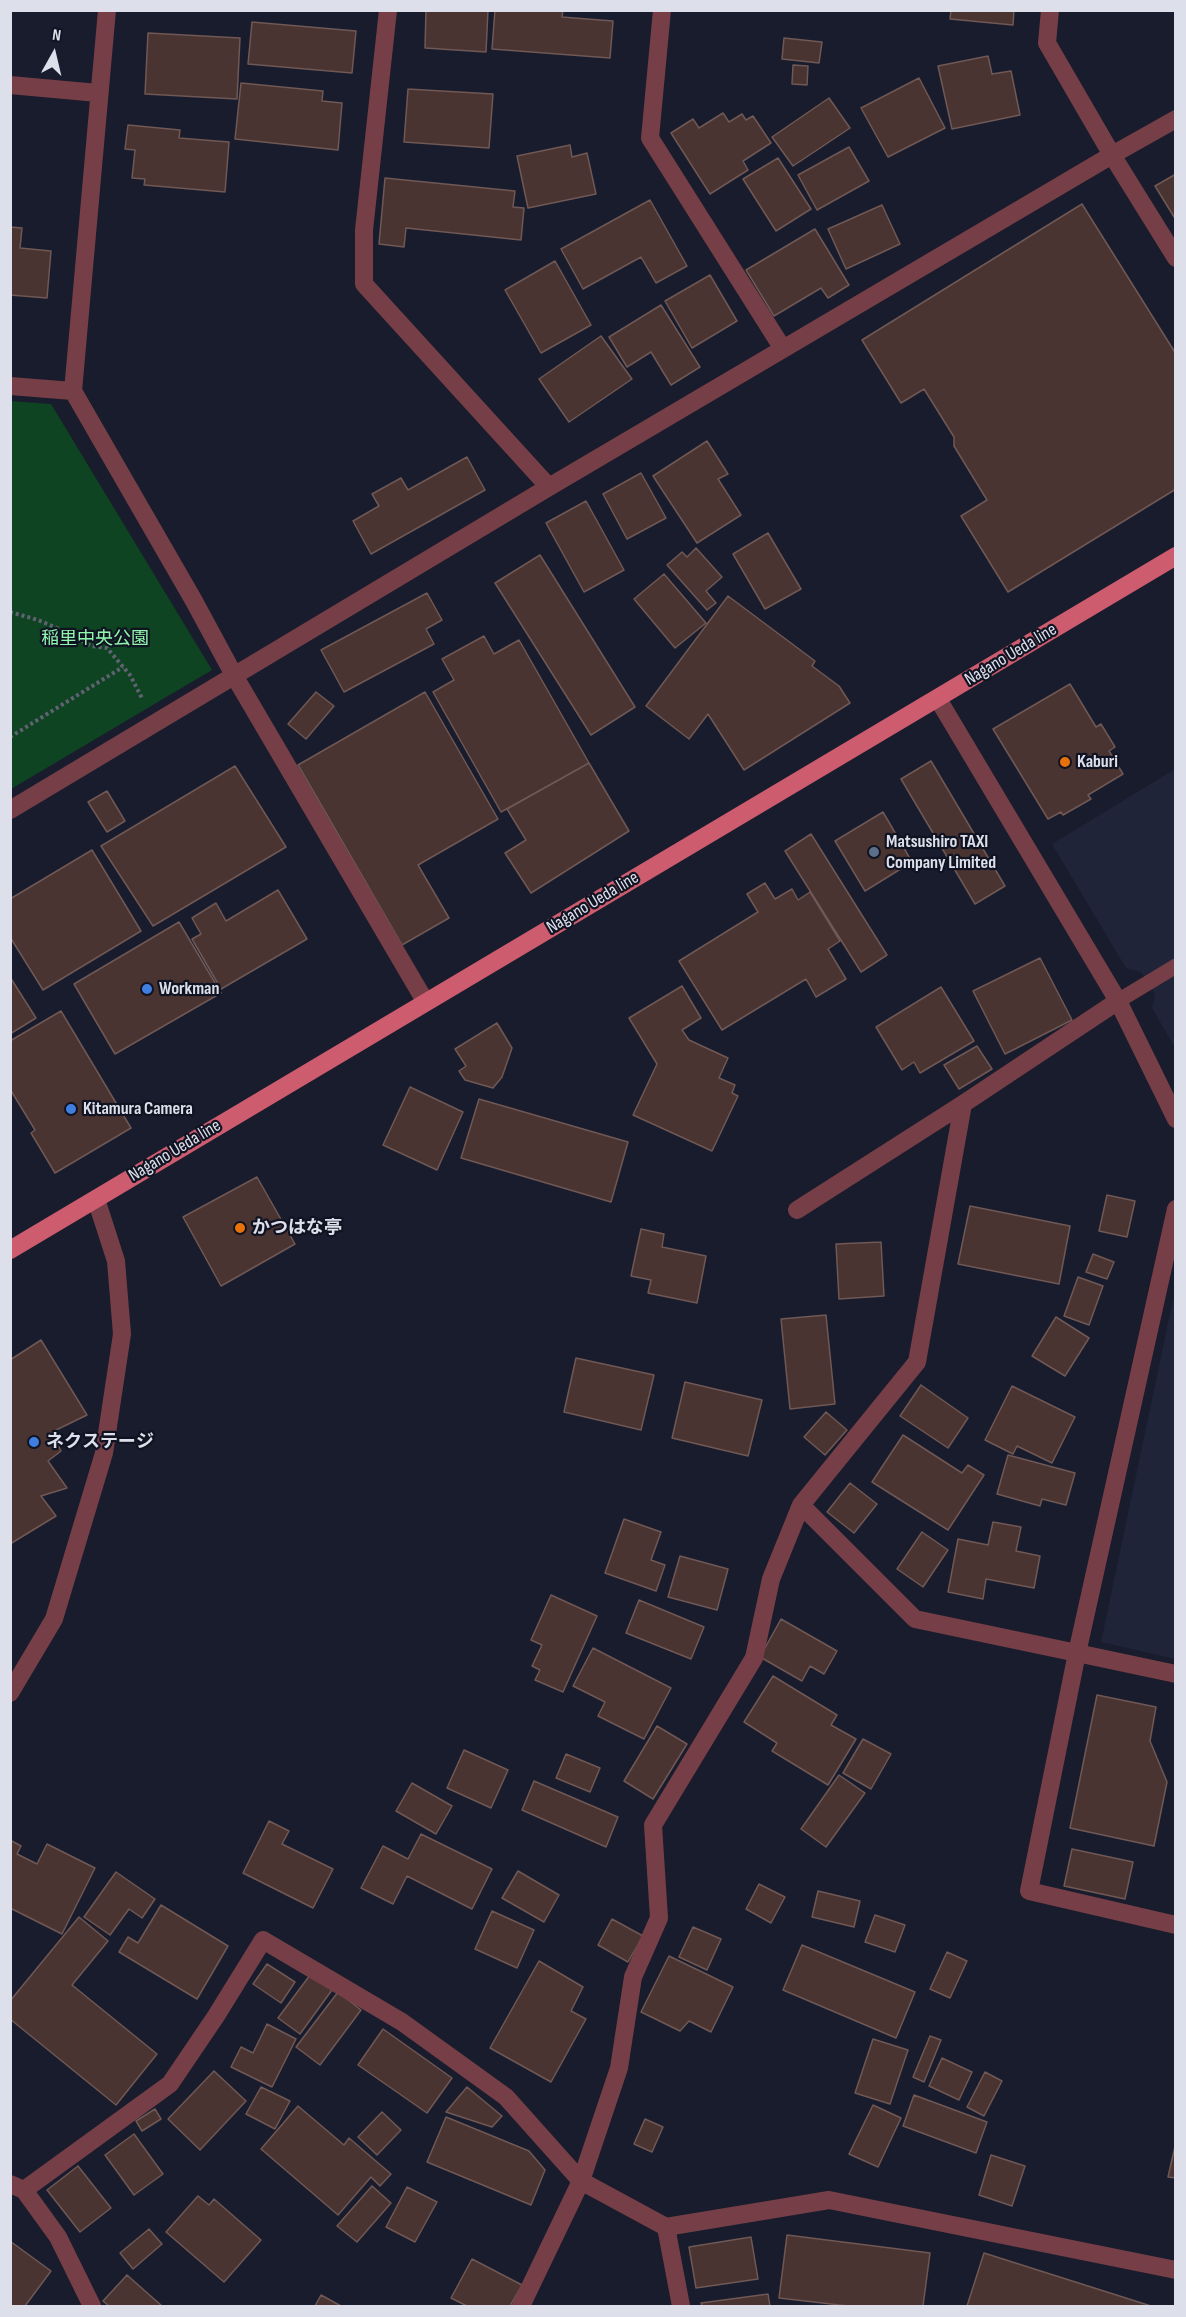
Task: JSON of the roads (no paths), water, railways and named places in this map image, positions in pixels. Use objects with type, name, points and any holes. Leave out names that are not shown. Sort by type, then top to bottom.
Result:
[{"type":"main road","name":"Nagano Ueda line","points":[[10,1250],[1176,556]]},
{"type":"street","points":[[107,10],[73,391],[235,677],[425,1001]]},
{"type":"street","points":[[388,10],[364,230],[364,284],[549,487]]},
{"type":"street","points":[[662,10],[650,138],[783,349]]},
{"type":"street","points":[[1050,10],[1047,44],[1176,258]]},
{"type":"street","points":[[10,85],[98,93]]},
{"type":"street","points":[[10,810],[549,487],[1176,119]]},
{"type":"street","points":[[10,386],[73,391]]},
{"type":"street","points":[[938,699],[1118,1000],[1176,1119]]},
{"type":"street","points":[[797,1210],[963,1104],[1118,1000]]},
{"type":"street","points":[[520,2307],[581,2181],[619,2068],[633,1977],[660,1918],[653,1825],[754,1658],[771,1579],[801,1506],[916,1362],[963,1104]]},
{"type":"street","points":[[10,1694],[54,1619],[104,1453],[122,1334],[116,1261],[96,1199]]},
{"type":"street","points":[[1176,1209],[1077,1653],[1029,1891],[1176,1925]]},
{"type":"street","points":[[801,1506],[915,1619],[1176,1674]]},
{"type":"street","points":[[92,2307],[58,2237],[17,2187],[170,2084],[263,1940],[402,2022],[506,2097],[581,2181],[666,2227],[828,2200],[1176,2270]]},
{"type":"street","points":[[666,2227],[681,2307]]},
{"type":"lane","points":[[1118,1000],[1176,966]]},
{"type":"place","name":"Kaburi","points":[[1065,762]]},
{"type":"place","name":"Matsushiro TAXI Company Limited","points":[[874,852]]},
{"type":"place","name":"Workman","points":[[147,989]]},
{"type":"place","name":"Kitamura Camera","points":[[71,1109]]},
{"type":"place","name":"かつはな亭","points":[[240,1228]]},
{"type":"place","name":"ネクステージ","points":[[34,1442]]},
{"type":"park label","name":"稲里中央公園","points":[[95,639]]}]
